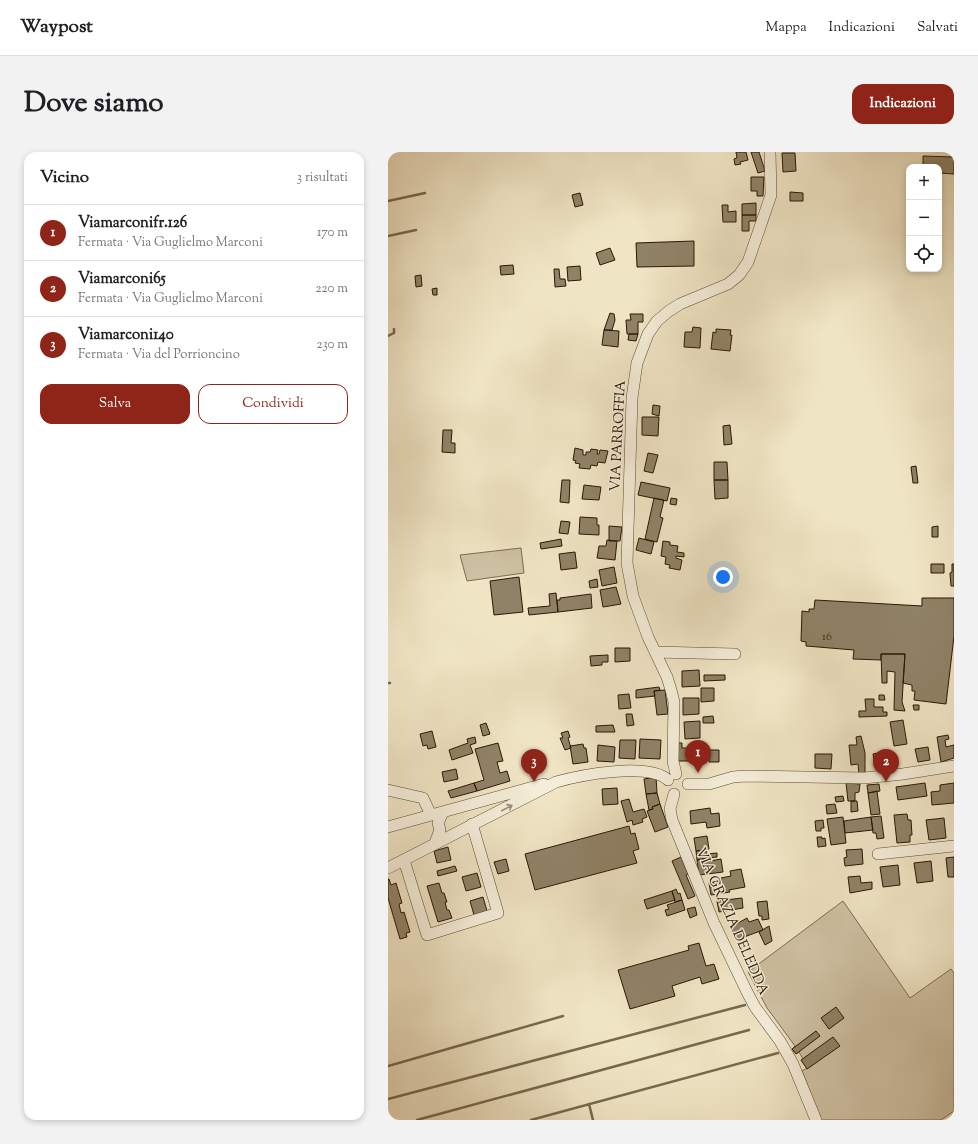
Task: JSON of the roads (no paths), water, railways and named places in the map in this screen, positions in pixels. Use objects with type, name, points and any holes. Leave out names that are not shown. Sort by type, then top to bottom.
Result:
[{"type":"street","name":"VIA PARROFFIA","points":[[672,777],[674,702],[667,677],[648,637],[633,596],[627,563],[632,398],[636,363],[648,334],[657,321],[680,304],[728,284],[739,276],[748,262],[771,195],[770,152]]},
{"type":"street","points":[[655,652],[734,654]]},
{"type":"street","points":[[688,784],[709,784],[733,777],[745,776],[864,778],[954,766]]},
{"type":"street","points":[[388,868],[556,782],[585,774],[619,771],[659,774],[672,777],[679,774],[685,777],[688,784],[687,788],[682,793],[674,794],[669,789],[672,777]]},
{"type":"street","points":[[388,827],[434,821],[443,812],[549,782],[556,782]]},
{"type":"street","points":[[388,790],[423,798],[434,821],[435,844]]},
{"type":"street","name":"VIA GRAZIA DELEDDA","points":[[674,794],[670,809],[672,820],[714,923],[752,1001],[780,1041],[793,1064],[816,1120]]},
{"type":"street","points":[[476,822],[486,814],[487,809],[484,804],[478,802]]},
{"type":"street","points":[[434,821],[451,835]]},
{"type":"street","points":[[404,860],[427,935],[498,914],[476,822]]},
{"type":"street","points":[[878,854],[954,846]]},
{"type":"waterway","points":[[388,201],[425,193]]},
{"type":"waterway","points":[[388,236],[416,230]]},
{"type":"waterway","points":[[388,336],[394,333],[394,329]]},
{"type":"waterway","points":[[388,1099],[745,1005]]},
{"type":"waterway","points":[[388,1066],[563,1016]]},
{"type":"waterway","points":[[417,1120],[749,1030]]},
{"type":"waterway","points":[[531,1120],[778,1053]]},
{"type":"waterway","points":[[589,1104],[593,1120]]},
{"type":"place","name":"Viamarconifr.126","points":[[698,773]]},
{"type":"place","name":"Viamarconi140","points":[[534,782]]},
{"type":"place","name":"Viamarconi65","points":[[886,782]]}]
